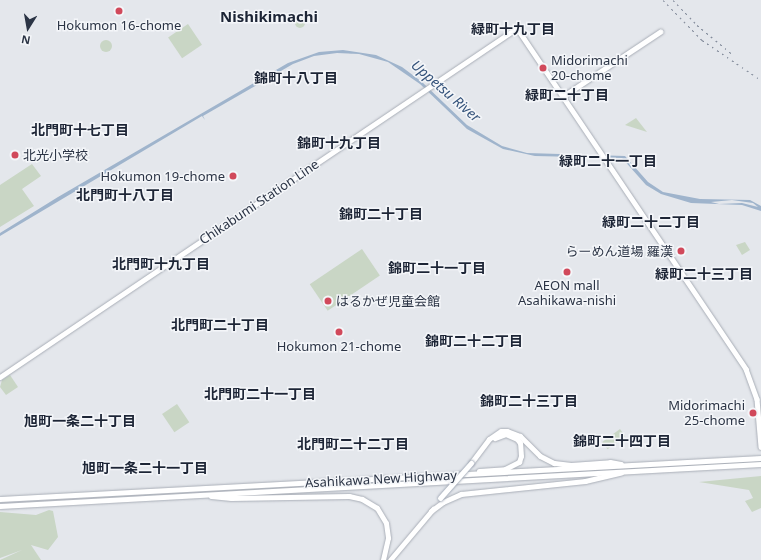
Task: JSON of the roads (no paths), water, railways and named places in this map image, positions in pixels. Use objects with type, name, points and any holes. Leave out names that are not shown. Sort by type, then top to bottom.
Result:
[{"type":"main road","name":"Chikabumi Station Line","points":[[0,377],[517,28],[562,97]]},
{"type":"main road","points":[[660,32],[562,97],[609,164],[751,377],[756,398],[761,447]]},
{"type":"main road","points":[[390,560],[442,500],[496,433],[507,431],[520,436],[540,456],[554,463],[571,465],[610,462],[626,466]]},
{"type":"main road","points":[[449,475],[505,468],[518,462],[521,456],[520,443],[506,434],[499,435],[484,447]]},
{"type":"main road","name":"Asahikawa New Highway","points":[[0,499],[761,458]]},
{"type":"main road","name":"Asahikawa New Highway","points":[[0,506],[761,464]]},
{"type":"main road","points":[[442,500],[461,494],[584,481],[632,471]]},
{"type":"main road","points":[[208,495],[231,498],[349,496],[362,499],[377,508],[386,523],[388,538],[383,560]]},
{"type":"water","points":[[343,50],[376,55],[402,67],[422,82],[467,125],[502,146],[527,153],[625,156],[648,182],[663,192],[700,199],[750,200],[761,206],[761,211],[742,205],[691,203],[661,194],[646,185],[622,158],[535,156],[503,149],[467,129],[420,84],[388,62],[359,54],[337,53],[314,56],[293,64],[203,116],[205,120],[202,116],[0,236],[0,233],[58,197],[288,63],[319,52]],"holes":[[[732,200],[753,203],[758,207],[742,203],[719,204],[711,202]]]},
{"type":"railway","points":[[663,0],[702,40],[761,80]]},
{"type":"railway","points":[[673,0],[697,25],[732,54]]},
{"type":"place","name":"Hokumon 16-chome","points":[[119,11]]},
{"type":"place","name":"Midorimachi 20-chome","points":[[543,68]]},
{"type":"place","name":"北光小学校","points":[[15,155]]},
{"type":"place","name":"Hokumon 19-chome","points":[[233,176]]},
{"type":"place","name":"らーめん道場 羅漢","points":[[681,251]]},
{"type":"place","name":"AEON mall Asahikawa-nishi","points":[[567,272]]},
{"type":"place","name":"はるかぜ児童会館","points":[[328,301]]},
{"type":"place","name":"Hokumon 21-chome","points":[[339,332]]},
{"type":"place","name":"Midorimachi 25-chome","points":[[753,413]]},
{"type":"district","name":"Nishikimachi","points":[[269,17]]},
{"type":"district","name":"緑町十九丁目","points":[[513,29]]},
{"type":"district","name":"錦町十八丁目","points":[[296,78]]},
{"type":"district","name":"緑町二十丁目","points":[[567,95]]},
{"type":"district","name":"北門町十七丁目","points":[[80,130]]},
{"type":"district","name":"錦町十九丁目","points":[[339,143]]},
{"type":"district","name":"緑町二十一丁目","points":[[608,161]]},
{"type":"district","name":"北門町十八丁目","points":[[125,195]]},
{"type":"district","name":"錦町二十丁目","points":[[381,214]]},
{"type":"district","name":"緑町二十二丁目","points":[[651,222]]},
{"type":"district","name":"北門町十九丁目","points":[[161,264]]},
{"type":"district","name":"錦町二十一丁目","points":[[437,268]]},
{"type":"district","name":"緑町二十三丁目","points":[[704,274]]},
{"type":"district","name":"北門町二十丁目","points":[[220,325]]},
{"type":"district","name":"錦町二十二丁目","points":[[474,341]]},
{"type":"district","name":"北門町二十一丁目","points":[[260,394]]},
{"type":"district","name":"錦町二十三丁目","points":[[529,401]]},
{"type":"district","name":"旭町一条二十丁目","points":[[80,421]]},
{"type":"district","name":"錦町二十四丁目","points":[[622,441]]},
{"type":"district","name":"北門町二十二丁目","points":[[353,444]]},
{"type":"district","name":"旭町一条二十一丁目","points":[[145,468]]},
{"type":"water label","name":"Uppetsu River","points":[[446,91]]}]
